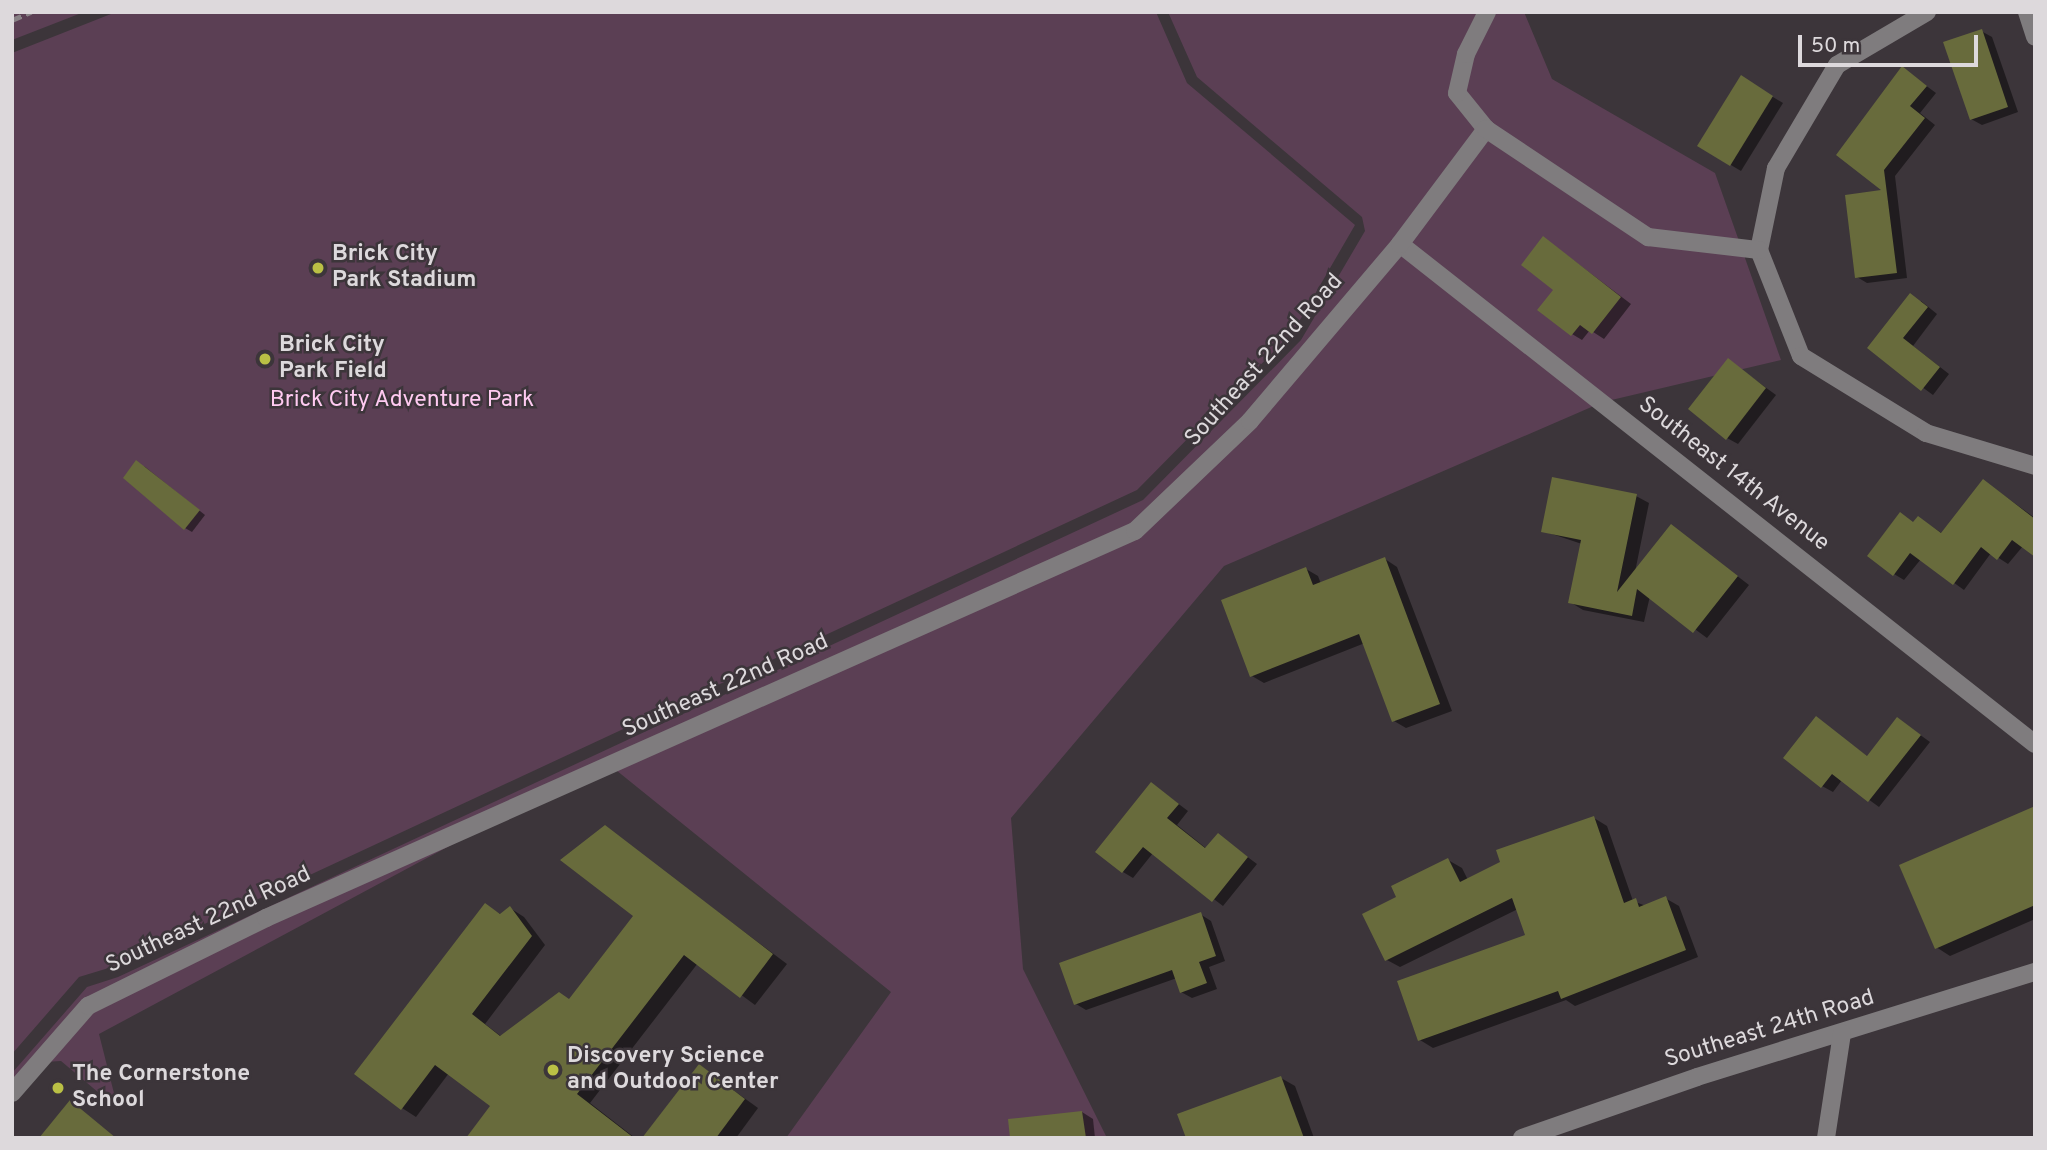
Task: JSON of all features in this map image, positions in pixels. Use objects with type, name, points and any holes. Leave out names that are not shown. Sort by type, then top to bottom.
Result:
[{"type":"street","points":[[1487,12],[1466,54],[1457,93],[1486,129],[1648,237],[1759,250]]},
{"type":"street","points":[[1927,12],[1838,65],[1776,168],[1759,250],[1801,356],[1926,433],[2035,466]]},
{"type":"street","points":[[2027,12],[2035,37]]},
{"type":"street","name":"Southeast 22nd Road","points":[[12,1093],[88,1006],[278,913],[1135,531],[1250,421],[1400,244],[1486,129]]},
{"type":"street","name":"Southeast 14th Avenue","points":[[1400,244],[2035,744]]},
{"type":"street","name":"Southeast 24th Road","points":[[1522,1138],[2035,972]]},
{"type":"street","points":[[1826,1138],[1842,1033]]},
{"type":"green space","points":[[12,12],[84,12],[12,40]]},
{"type":"green space","name":"Brick City Adventure Park","points":[[116,12],[1156,12],[1187,83],[1355,225],[1293,332],[1137,490],[112,967],[79,977],[12,1054],[12,53]]},
{"type":"green space","points":[[1168,12],[1524,12],[1552,79],[1715,173],[1781,360],[1603,402],[1224,566],[1011,818],[1023,969],[1107,1138],[786,1138],[891,992],[606,762],[99,1034],[118,1109],[61,1061],[45,1062],[12,1099],[12,1073],[87,987],[118,977],[1143,500],[1301,340],[1365,231],[1362,217],[1197,77]]},
{"type":"building","points":[[1982,29],[2008,107],[1970,120],[1943,42]]},
{"type":"building","points":[[1902,66],[1927,86],[1910,106],[1925,118],[1884,170],[1897,273],[1855,278],[1845,195],[1881,190],[1836,155]]},
{"type":"building","points":[[1741,75],[1773,96],[1730,166],[1697,146]]},
{"type":"building","points":[[1543,236],[1621,297],[1592,334],[1580,325],[1571,336],[1537,310],[1553,290],[1521,265]]},
{"type":"building","points":[[1910,293],[1928,307],[1903,338],[1940,367],[1921,391],[1867,348]]},
{"type":"building","points":[[1728,358],[1766,388],[1726,440],[1688,409]]},
{"type":"building","points":[[136,460],[200,510],[184,530],[123,478]]},
{"type":"building","points":[[1552,477],[1637,494],[1617,592],[1671,524],[1738,576],[1693,633],[1637,589],[1632,616],[1568,603],[1581,540],[1541,532]]},
{"type":"building","points":[[1983,479],[2035,519],[2035,557],[2012,540],[1997,560],[1981,547],[1953,585],[1910,553],[1893,576],[1867,556],[1900,512],[1913,522],[1918,516],[1941,533]]},
{"type":"building","points":[[1385,557],[1440,704],[1392,722],[1359,634],[1250,677],[1221,600],[1306,567],[1313,585]]},
{"type":"building","points":[[1816,716],[1867,756],[1897,717],[1921,735],[1868,802],[1832,774],[1821,788],[1783,758]]},
{"type":"building","points":[[1151,782],[1179,804],[1167,818],[1205,848],[1218,833],[1248,857],[1212,902],[1143,847],[1122,873],[1095,852]]},
{"type":"building","points":[[2035,806],[2035,905],[1935,949],[1899,865]]},
{"type":"building","points":[[1594,816],[1624,903],[1636,898],[1639,907],[1666,896],[1686,950],[1561,999],[1558,991],[1418,1041],[1397,981],[1525,935],[1512,898],[1385,961],[1362,914],[1396,897],[1391,886],[1448,858],[1460,882],[1500,862],[1496,850]]},
{"type":"building","points":[[605,825],[773,954],[740,998],[684,955],[577,1094],[634,1138],[466,1138],[490,1106],[435,1065],[401,1110],[354,1074],[485,903],[500,914],[510,906],[532,936],[472,1014],[500,1036],[559,992],[569,999],[633,916],[560,860]]},
{"type":"building","points":[[1201,912],[1216,956],[1199,962],[1207,983],[1180,993],[1172,970],[1074,1005],[1059,963]]},
{"type":"building","points":[[699,1064],[745,1099],[716,1138],[642,1138]]},
{"type":"building","points":[[1281,1076],[1304,1138],[1186,1138],[1177,1114]]},
{"type":"building","points":[[70,1100],[116,1138],[39,1138]]},
{"type":"building","points":[[1082,1111],[1086,1138],[1010,1138],[1008,1119]]},
{"type":"railway","points":[[12,20],[31,12]]},
{"type":"place","name":"Brick City Park Stadium","points":[[318,268]]},
{"type":"place","name":"Brick City Park Field","points":[[265,359]]},
{"type":"place","name":"Discovery Science and Outdoor Center","points":[[553,1070]]},
{"type":"place","name":"The Cornerstone School","points":[[58,1088]]}]
